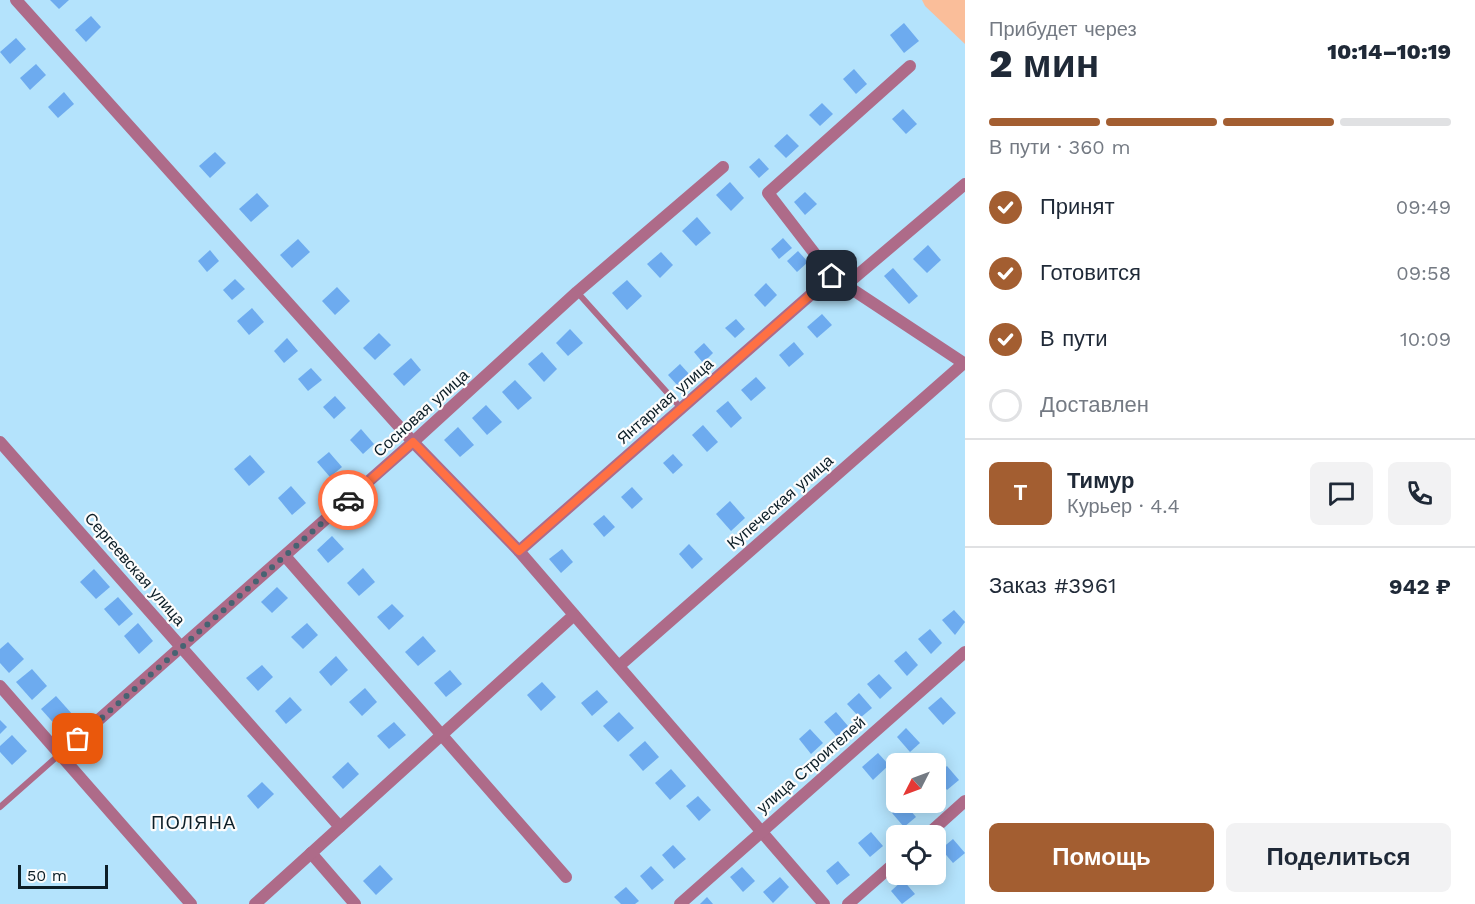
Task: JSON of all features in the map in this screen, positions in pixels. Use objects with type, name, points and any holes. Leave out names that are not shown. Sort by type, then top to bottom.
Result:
[{"type":"street","points":[[16,0],[413,442],[519,551],[824,904]]},
{"type":"street","points":[[910,66],[768,193],[832,276],[964,363]]},
{"type":"street","name":"Сосновая улица","points":[[60,754],[413,442],[577,292],[723,167]]},
{"type":"street","points":[[847,284],[965,184]]},
{"type":"street","name":"Янтарная улица","points":[[519,551],[832,276]]},
{"type":"street","name":"Купеческая улица","points":[[619,666],[964,363]]},
{"type":"street","name":"Сергеевская улица","points":[[0,442],[340,827]]},
{"type":"street","points":[[285,556],[566,877]]},
{"type":"street","points":[[255,904],[574,615]]},
{"type":"street","name":"улица Строителей","points":[[680,904],[965,652]]},
{"type":"street","points":[[0,687],[191,904]]},
{"type":"street","points":[[938,825],[965,801]]},
{"type":"street","points":[[311,853],[355,904]]},
{"type":"street","points":[[848,904],[886,871]]},
{"type":"lane","points":[[577,292],[681,408]]},
{"type":"lane","points":[[0,807],[60,754]]},
{"type":"shaded area","points":[[922,0],[965,0],[965,44],[925,6]]},
{"type":"building","points":[[50,0],[69,0],[59,9]]},
{"type":"building","points":[[91,16],[101,27],[86,42],[75,30]]},
{"type":"building","points":[[904,23],[919,41],[904,53],[890,35]]},
{"type":"building","points":[[16,38],[26,49],[10,64],[0,52]]},
{"type":"building","points":[[36,64],[46,75],[30,90],[20,78]]},
{"type":"building","points":[[854,69],[867,84],[856,94],[843,79]]},
{"type":"building","points":[[64,92],[74,104],[58,118],[48,107]]},
{"type":"building","points":[[822,103],[833,114],[820,126],[809,115]]},
{"type":"building","points":[[903,109],[917,124],[906,134],[892,119]]},
{"type":"building","points":[[787,134],[799,146],[786,158],[774,146]]},
{"type":"building","points":[[215,152],[226,163],[210,178],[199,166]]},
{"type":"building","points":[[759,158],[769,169],[759,178],[749,167]]},
{"type":"building","points":[[730,182],[744,198],[731,211],[716,195]]},
{"type":"building","points":[[805,192],[817,204],[805,215],[794,202]]},
{"type":"building","points":[[257,193],[269,206],[251,222],[239,209]]},
{"type":"building","points":[[697,217],[711,233],[696,246],[682,231]]},
{"type":"building","points":[[783,238],[792,248],[779,259],[771,249]]},
{"type":"building","points":[[298,239],[310,252],[292,268],[280,255]]},
{"type":"building","points":[[928,245],[941,260],[927,273],[913,259]]},
{"type":"building","points":[[210,250],[219,261],[207,272],[198,261]]},
{"type":"building","points":[[798,251],[808,262],[797,272],[787,261]]},
{"type":"building","points":[[661,252],[673,265],[660,278],[647,264]]},
{"type":"building","points":[[893,268],[918,296],[909,304],[884,276]]},
{"type":"building","points":[[235,279],[245,289],[232,300],[223,290]]},
{"type":"building","points":[[627,280],[642,296],[627,310],[612,293]]},
{"type":"building","points":[[766,283],[777,295],[765,307],[754,295]]},
{"type":"building","points":[[337,287],[350,301],[335,315],[322,301]]},
{"type":"building","points":[[252,308],[264,322],[249,335],[237,321]]},
{"type":"building","points":[[822,314],[832,325],[817,338],[807,327]]},
{"type":"building","points":[[736,319],[745,329],[735,338],[725,328]]},
{"type":"building","points":[[570,329],[583,343],[568,356],[556,343]]},
{"type":"building","points":[[379,333],[391,345],[375,360],[363,348]]},
{"type":"building","points":[[287,338],[298,351],[284,363],[274,351]]},
{"type":"building","points":[[794,342],[804,354],[789,367],[779,355]]},
{"type":"building","points":[[704,343],[713,353],[703,363],[694,352]]},
{"type":"building","points":[[542,352],[557,369],[544,382],[528,364]]},
{"type":"building","points":[[411,358],[421,370],[404,386],[393,374]]},
{"type":"building","points":[[680,364],[690,375],[678,386],[668,375]]},
{"type":"building","points":[[311,368],[322,380],[308,391],[298,379]]},
{"type":"building","points":[[756,377],[766,388],[751,401],[741,390]]},
{"type":"building","points":[[515,380],[532,398],[518,410],[502,392]]},
{"type":"building","points":[[335,396],[346,408],[334,419],[323,407]]},
{"type":"building","points":[[728,401],[742,418],[731,428],[716,411]]},
{"type":"building","points":[[486,405],[502,422],[487,435],[472,418]]},
{"type":"building","points":[[703,425],[718,442],[707,452],[692,435]]},
{"type":"building","points":[[458,427],[474,445],[460,457],[444,440]]},
{"type":"building","points":[[361,429],[374,444],[363,454],[350,440]]},
{"type":"building","points":[[329,452],[342,467],[330,477],[317,462]]},
{"type":"building","points":[[673,454],[683,465],[673,474],[663,463]]},
{"type":"building","points":[[250,455],[265,472],[249,486],[234,469]]},
{"type":"building","points":[[291,486],[306,503],[292,515],[278,498]]},
{"type":"building","points":[[632,487],[643,499],[632,509],[621,497]]},
{"type":"building","points":[[730,501],[745,518],[731,531],[716,514]]},
{"type":"building","points":[[604,515],[615,527],[604,537],[593,524]]},
{"type":"building","points":[[332,536],[344,549],[328,563],[317,550]]},
{"type":"building","points":[[689,544],[703,559],[692,569],[679,554]]},
{"type":"building","points":[[562,549],[573,562],[561,573],[549,559]]},
{"type":"building","points":[[363,568],[375,582],[359,596],[347,583]]},
{"type":"building","points":[[94,569],[110,587],[96,599],[80,582]]},
{"type":"building","points":[[277,587],[288,598],[272,613],[261,602]]},
{"type":"building","points":[[118,597],[133,614],[119,626],[104,609]]},
{"type":"building","points":[[392,604],[404,616],[389,630],[377,617]]},
{"type":"building","points":[[954,610],[965,622],[955,635],[942,620]]},
{"type":"building","points":[[138,623],[153,641],[139,654],[124,636]]},
{"type":"building","points":[[307,623],[318,635],[303,649],[291,637]]},
{"type":"building","points":[[930,629],[942,643],[931,654],[918,639]]},
{"type":"building","points":[[423,636],[436,651],[418,666],[405,652]]},
{"type":"building","points":[[8,642],[24,659],[9,673],[0,663],[0,649]]},
{"type":"building","points":[[906,651],[918,665],[907,676],[894,661]]},
{"type":"building","points":[[336,656],[348,670],[331,686],[319,672]]},
{"type":"building","points":[[262,665],[273,677],[258,691],[246,678]]},
{"type":"building","points":[[32,669],[47,686],[32,700],[16,682]]},
{"type":"building","points":[[450,670],[462,684],[446,697],[434,683]]},
{"type":"building","points":[[879,674],[892,688],[880,699],[867,684]]},
{"type":"building","points":[[542,682],[556,697],[541,711],[527,695]]},
{"type":"building","points":[[365,688],[377,702],[362,716],[349,702]]},
{"type":"building","points":[[597,690],[608,702],[592,716],[581,703]]},
{"type":"building","points":[[859,693],[872,708],[860,718],[847,704]]},
{"type":"building","points":[[56,696],[73,715],[58,728],[41,709]]},
{"type":"building","points":[[290,697],[302,710],[286,724],[275,711]]},
{"type":"building","points":[[941,697],[956,713],[943,725],[928,708]]},
{"type":"building","points":[[619,712],[634,728],[618,742],[603,726]]},
{"type":"building","points":[[836,712],[848,726],[837,737],[824,722]]},
{"type":"building","points":[[0,720],[7,727],[0,734]]},
{"type":"building","points":[[394,722],[406,735],[389,749],[377,736]]},
{"type":"building","points":[[906,728],[920,743],[910,752],[897,737]]},
{"type":"building","points":[[810,729],[823,743],[811,754],[799,739]]},
{"type":"building","points":[[12,735],[27,751],[12,765],[0,752],[0,746]]},
{"type":"building","points":[[645,741],[659,757],[643,771],[629,755]]},
{"type":"building","points":[[878,753],[886,762],[886,768],[873,780],[862,767]]},
{"type":"building","points":[[348,762],[359,774],[343,789],[332,777]]},
{"type":"building","points":[[946,767],[959,780],[947,790],[946,789]]},
{"type":"building","points":[[671,769],[686,786],[670,800],[655,783]]},
{"type":"building","points":[[262,782],[274,794],[258,809],[247,796]]},
{"type":"building","points":[[698,796],[711,810],[699,821],[686,806]]},
{"type":"building","points":[[892,813],[913,813],[916,817],[906,825],[902,825]]},
{"type":"building","points":[[871,832],[883,846],[870,857],[858,843]]},
{"type":"building","points":[[953,839],[965,853],[953,863],[946,855],[946,845]]},
{"type":"building","points":[[673,845],[686,859],[674,869],[662,855]]},
{"type":"building","points":[[838,861],[850,875],[837,885],[826,871]]},
{"type":"building","points":[[380,865],[393,879],[376,895],[363,881]]},
{"type":"building","points":[[651,866],[664,880],[652,890],[640,876]]},
{"type":"building","points":[[742,867],[755,881],[743,892],[730,877]]},
{"type":"building","points":[[780,877],[789,887],[773,903],[763,892]]},
{"type":"building","points":[[898,885],[907,885],[915,894],[902,904],[891,891]]},
{"type":"building","points":[[626,887],[639,901],[635,904],[621,904],[614,897]]},
{"type":"building","points":[[707,897],[713,904],[700,904]]},
{"type":"way so far","points":[[78,739],[348,500]]},
{"type":"district","name":"ПОЛЯНА","points":[[194,822]]},
{"type":"route","points":[[348,500],[413,442],[519,551],[832,276]]}]
